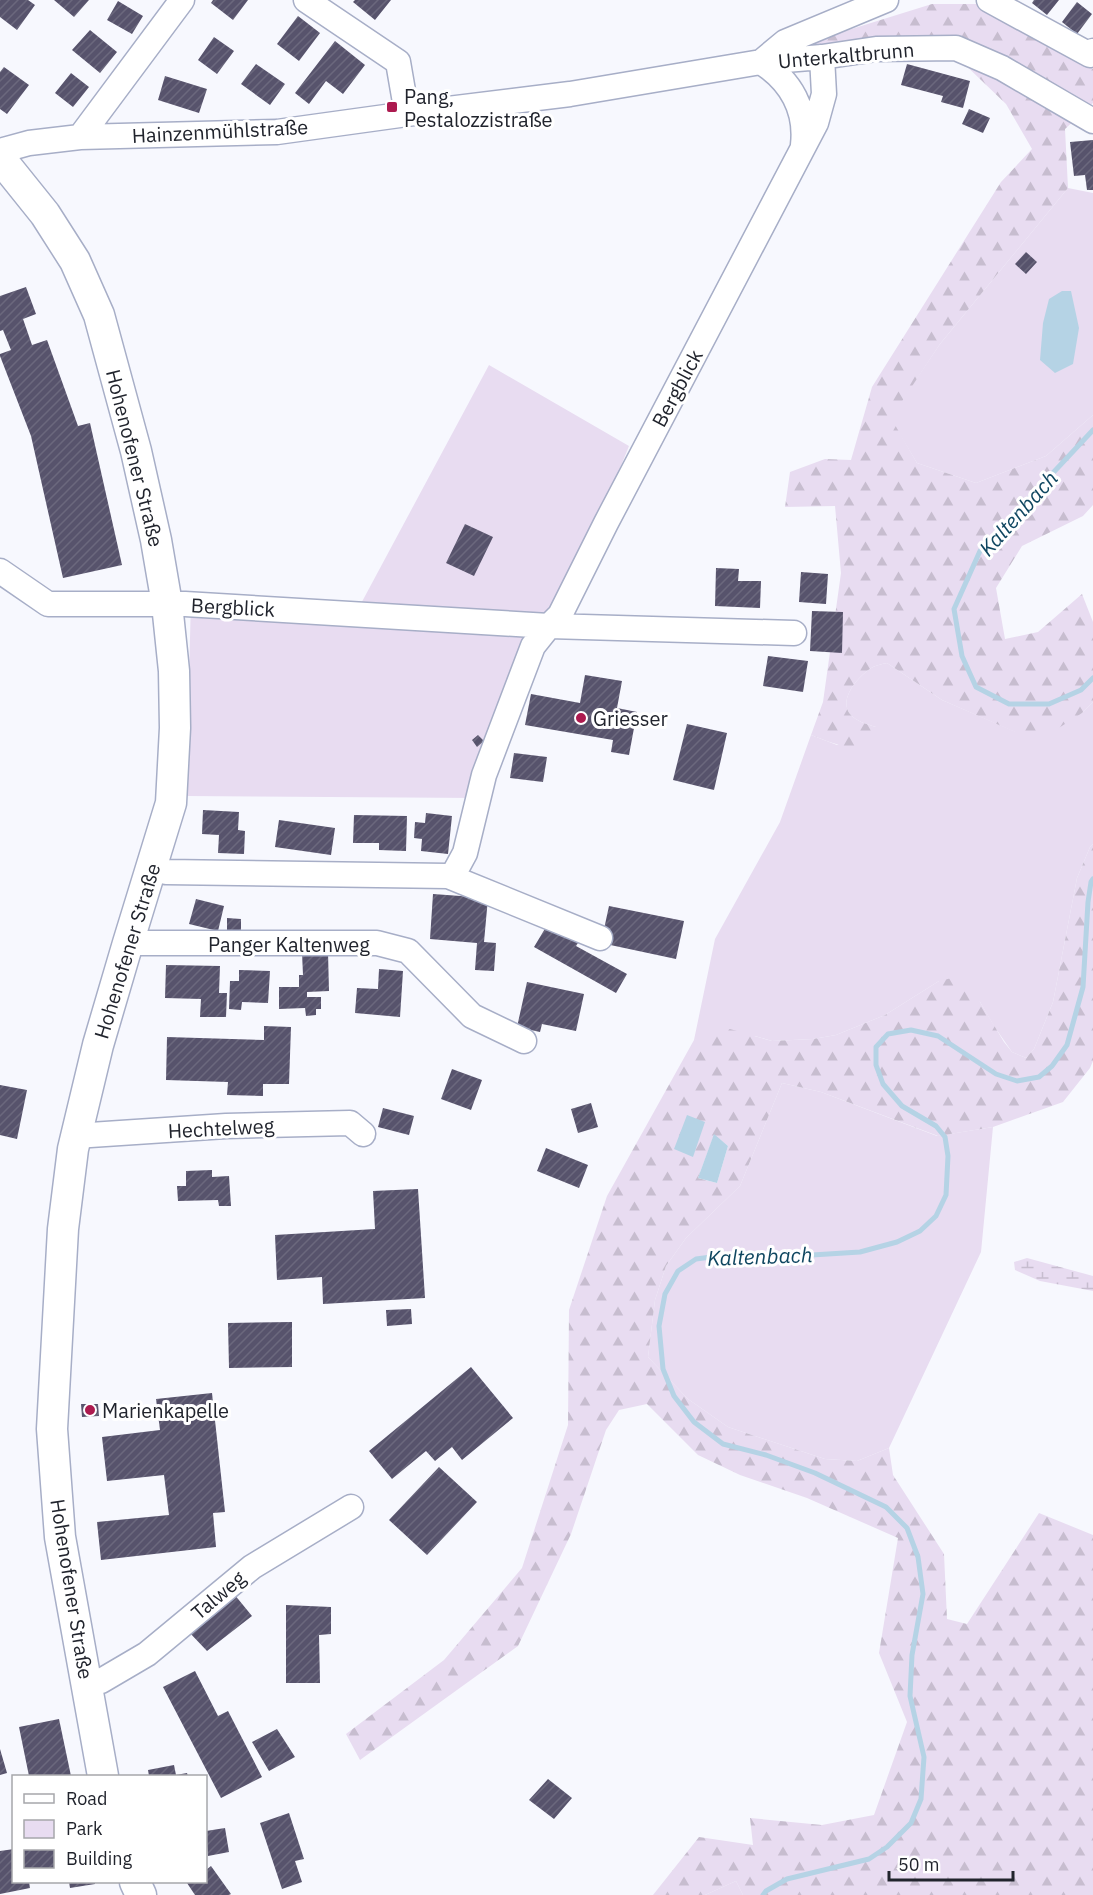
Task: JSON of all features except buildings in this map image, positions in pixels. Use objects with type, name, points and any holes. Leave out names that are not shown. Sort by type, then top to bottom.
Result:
[{"type":"main road","name":"Hohenofener Straße","points":[[0,158],[45,214],[75,261],[99,315],[136,451],[156,540],[167,604],[174,671],[174,764],[171,803],[98,1045],[75,1136],[63,1230],[52,1429],[60,1537],[103,1775]]},
{"type":"street","points":[[80,137],[182,0]]},
{"type":"street","points":[[306,0],[398,62],[407,114]]},
{"type":"street","points":[[761,62],[785,42],[886,0]]},
{"type":"street","points":[[989,0],[1090,55],[1093,51]]},
{"type":"street","name":"Unterkaltbrunn","points":[[761,62],[822,57],[876,49],[956,48],[1002,68],[1093,121]]},
{"type":"street","name":"Bergblick","points":[[452,877],[465,853],[484,776],[533,646],[560,615],[611,512],[816,123],[824,94],[822,57]]},
{"type":"street","name":"Hainzenmühlstraße","points":[[0,151],[29,143],[80,137],[277,132],[570,94],[761,62]]},
{"type":"street","name":"Bergblick","points":[[761,62],[782,79],[798,103],[805,131],[803,147]]},
{"type":"street","name":"Bergblick","points":[[0,571],[48,604],[167,604],[549,626],[794,633]]},
{"type":"street","points":[[152,868],[166,872],[452,877],[600,938]]},
{"type":"street","name":"Panger Kaltenweg","points":[[128,943],[378,944],[408,951],[472,1016],[524,1041]]},
{"type":"street","name":"Hechtelweg","points":[[75,1136],[226,1126],[350,1123],[363,1134]]},
{"type":"street","name":"Talweg","points":[[87,1685],[101,1681],[147,1654],[252,1567],[351,1507]]},
{"type":"green space","points":[[932,4],[976,4],[1093,69],[1093,103],[1065,129],[1068,188],[940,344],[891,418],[917,463],[976,483],[1046,456],[1093,415],[1093,505],[1083,516],[1022,546],[996,588],[1005,639],[1038,632],[1082,594],[1093,622],[1093,702],[1082,713],[1051,733],[1015,732],[942,700],[887,663],[873,667],[862,676],[856,681],[848,695],[847,708],[850,714],[859,721],[876,727],[879,733],[879,739],[871,744],[855,747],[811,735],[823,702],[841,573],[835,506],[785,507],[790,472],[825,459],[851,460],[872,387],[1001,182],[1032,149],[1006,104],[956,56],[793,51],[829,36]]},
{"type":"green space","points":[[1068,188],[1093,193],[1093,415],[1046,456],[976,483],[917,463],[890,418],[940,344]]},
{"type":"green space","points":[[489,365],[629,446],[561,614],[533,646],[478,798],[186,796],[191,599],[357,611]]},
{"type":"green space","points":[[887,663],[942,700],[1016,732],[1082,713],[1093,702],[1093,844],[1077,878],[1053,1002],[1034,1049],[1026,1058],[1012,1052],[980,1002],[939,981],[885,1015],[836,1035],[813,1039],[772,1041],[755,1036],[694,1040],[715,939],[780,822],[811,735],[837,745],[876,727],[850,714],[847,708],[848,695],[856,681],[862,676],[873,667]]},
{"type":"green space","points":[[1093,844],[1093,1061],[1063,1102],[993,1127],[938,1136],[821,1092],[782,1083],[740,1186],[686,1238],[666,1266],[655,1300],[648,1357],[688,1399],[728,1427],[825,1459],[857,1461],[889,1448],[893,1475],[944,1554],[947,1619],[967,1624],[1039,1513],[1093,1535],[1093,1895],[743,1895],[736,1881],[705,1895],[653,1895],[699,1837],[753,1845],[750,1818],[822,1825],[874,1815],[907,1722],[879,1653],[898,1538],[807,1498],[740,1475],[698,1455],[647,1404],[619,1410],[606,1430],[571,1534],[518,1646],[360,1760],[346,1734],[444,1660],[522,1568],[568,1425],[569,1310],[607,1196],[694,1040],[730,1029],[772,1041],[813,1039],[836,1035],[885,1015],[939,981],[952,978],[968,982],[1004,1042],[1012,1052],[1026,1058],[1034,1049],[1053,1002],[1077,878]],"holes":[[[714,1135],[728,1146],[717,1183],[698,1178]]]},
{"type":"green space","points":[[782,1083],[821,1092],[937,1136],[993,1127],[981,1252],[889,1448],[857,1461],[825,1459],[728,1427],[688,1399],[648,1357],[655,1300],[666,1266],[686,1238],[740,1186]]},
{"type":"green space","points":[[1027,1258],[1093,1276],[1093,1291],[1040,1281],[1015,1270],[1014,1262]]},
{"type":"green space","points":[[736,1881],[743,1895],[705,1895]]},
{"type":"water","points":[[1062,291],[1071,291],[1079,328],[1073,364],[1055,373],[1040,360],[1043,323],[1049,299]]},
{"type":"water","points":[[687,1115],[705,1122],[693,1157],[674,1149]]},
{"type":"water","points":[[714,1134],[728,1146],[717,1183],[698,1178]]},
{"type":"waterway","name":"Kaltenbach","points":[[1093,430],[980,551],[954,609],[962,656],[976,687],[1009,704],[1049,704],[1081,690],[1093,678]]},
{"type":"waterway","name":"Kaltenbach","points":[[763,1895],[787,1879],[869,1859],[887,1847],[911,1823],[921,1799],[924,1757],[910,1696],[912,1655],[923,1594],[918,1557],[907,1528],[886,1507],[815,1473],[766,1455],[723,1444],[694,1422],[674,1396],[663,1369],[659,1326],[665,1294],[678,1271],[696,1259],[734,1254],[812,1255],[860,1252],[897,1242],[920,1231],[936,1216],[946,1195],[948,1156],[945,1137],[936,1126],[902,1106],[883,1084],[876,1065],[876,1047],[888,1034],[911,1030],[938,1036],[996,1074],[1017,1081],[1039,1077],[1052,1066],[1067,1045],[1083,987],[1088,902],[1093,879]]},
{"type":"place","name":"Pang, Pestalozzistraße","points":[[392,107]]},
{"type":"place","name":"Griesser","points":[[581,718]]},
{"type":"place","name":"Marienkapelle","points":[[90,1410]]}]
